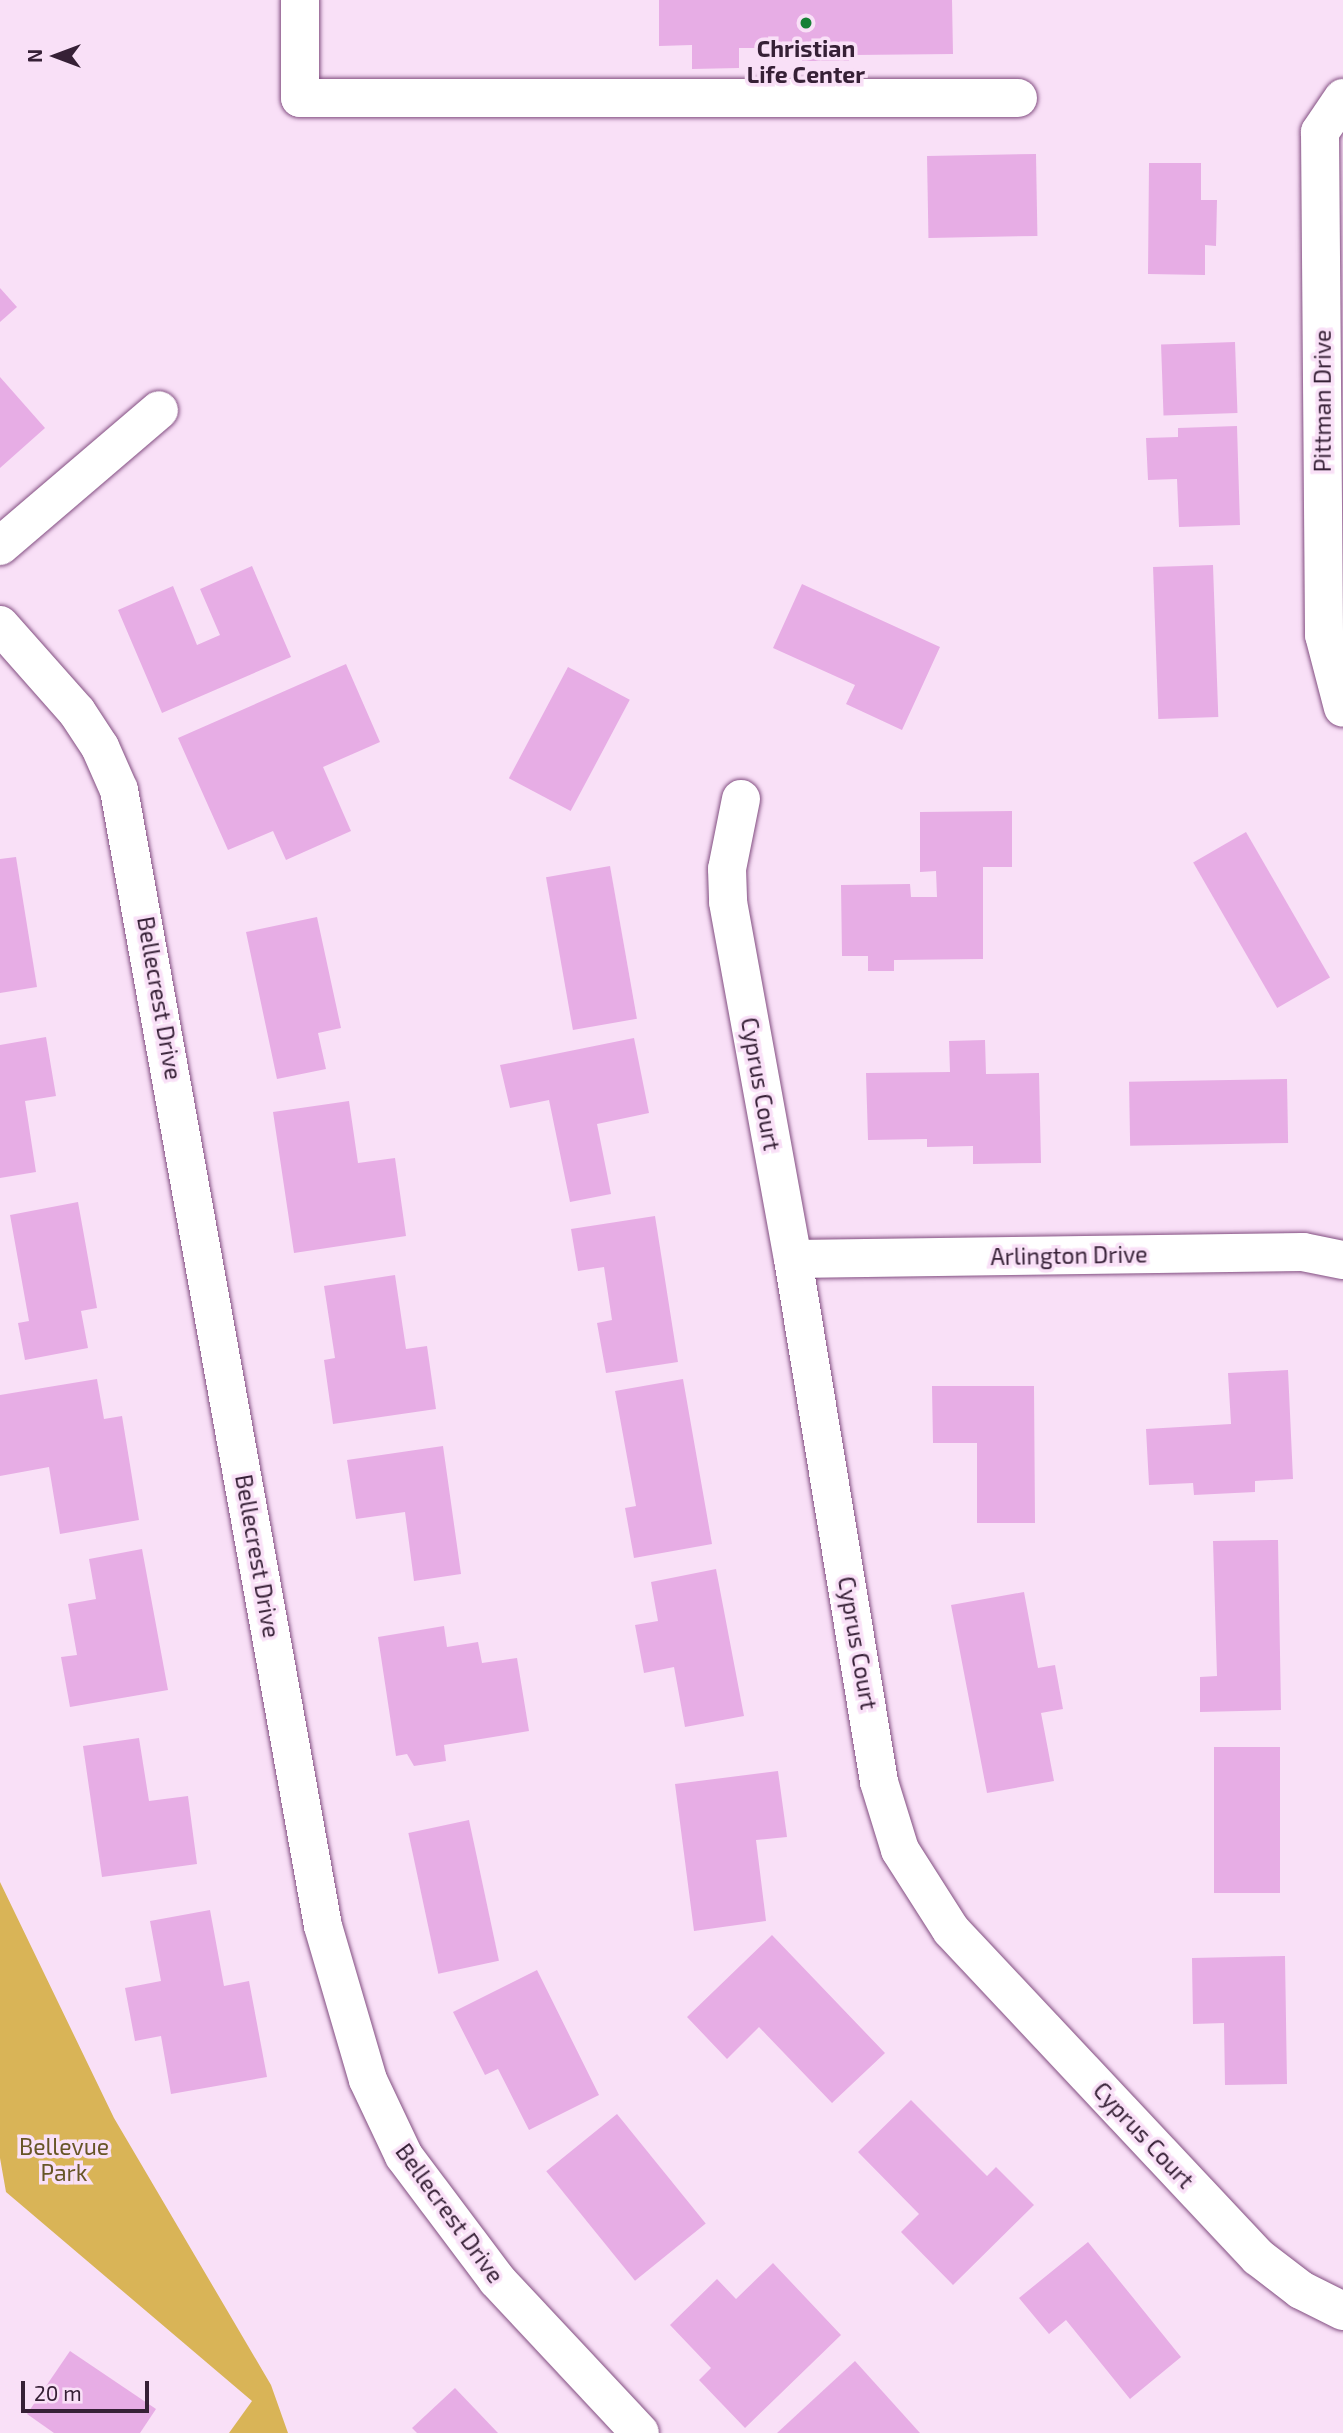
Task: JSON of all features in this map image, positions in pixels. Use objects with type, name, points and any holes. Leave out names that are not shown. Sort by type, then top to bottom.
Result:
[{"type":"street","points":[[300,0],[300,97],[1018,97]]},
{"type":"street","name":"Pittman Drive","points":[[1343,98],[1320,132],[1324,635],[1343,708]]},
{"type":"street","points":[[0,546],[159,411]]},
{"type":"street","name":"Bellecrest Drive","points":[[0,625],[77,712],[100,747],[120,790],[323,1926],[368,2080],[404,2156],[498,2280],[640,2433]]},
{"type":"street","name":"Cyprus Court","points":[[741,799],[727,869],[728,902],[793,1259],[879,1782],[900,1850],[914,1878],[951,1930],[1258,2257],[1301,2290],[1343,2311]]},
{"type":"street","name":"Arlington Drive","points":[[793,1259],[1303,1252],[1343,1260]]},
{"type":"green space","name":"Bellevue Park","points":[[0,1882],[114,2118],[271,2385],[288,2433],[229,2433],[252,2401],[6,2192],[0,2158]]},
{"type":"building","name":"Christian Life Center","points":[[659,0],[952,0],[953,54],[854,55],[854,47],[849,47],[849,61],[802,61],[802,48],[739,48],[739,68],[692,69],[692,45],[659,46]]},
{"type":"building","points":[[1036,154],[1037,236],[928,238],[927,156]]},
{"type":"building","points":[[1149,163],[1201,163],[1201,200],[1217,200],[1216,246],[1205,245],[1205,275],[1148,274]]},
{"type":"building","points":[[0,288],[17,307],[0,322]]},
{"type":"building","points":[[1235,342],[1237,413],[1164,416],[1161,345]]},
{"type":"building","points":[[0,377],[45,428],[0,468]]},
{"type":"building","points":[[1237,426],[1240,525],[1179,527],[1177,479],[1148,480],[1146,438],[1178,437],[1178,428]]},
{"type":"building","points":[[1213,565],[1218,717],[1158,719],[1153,567]]},
{"type":"building","points":[[252,566],[291,657],[162,713],[118,610],[173,586],[197,645],[220,635],[200,589]]},
{"type":"building","points":[[802,584],[940,647],[902,730],[846,704],[855,685],[773,648]]},
{"type":"building","points":[[346,664],[380,742],[323,767],[351,831],[286,860],[273,831],[228,850],[178,738]]},
{"type":"building","points":[[568,667],[630,700],[571,811],[509,778]]},
{"type":"building","points":[[1012,811],[1012,867],[983,867],[983,959],[894,960],[894,971],[868,971],[868,956],[842,956],[841,885],[910,884],[911,897],[937,897],[936,871],[920,872],[920,812]]},
{"type":"building","points":[[1246,832],[1330,977],[1277,1008],[1193,862]]},
{"type":"building","points":[[16,857],[37,987],[0,993],[0,859]]},
{"type":"building","points":[[610,866],[637,1019],[573,1030],[546,877]]},
{"type":"building","points":[[317,917],[341,1028],[318,1033],[326,1069],[277,1079],[246,932]]},
{"type":"building","points":[[46,1037],[56,1096],[25,1101],[36,1172],[0,1178],[0,1045]]},
{"type":"building","points":[[634,1038],[649,1113],[597,1124],[611,1194],[570,1202],[549,1100],[510,1108],[500,1065]]},
{"type":"building","points":[[985,1040],[986,1074],[1039,1073],[1041,1163],[973,1164],[973,1146],[927,1147],[927,1139],[868,1140],[866,1073],[950,1072],[949,1041]]},
{"type":"building","points":[[1287,1079],[1288,1143],[1130,1146],[1129,1082]]},
{"type":"building","points":[[349,1101],[358,1163],[395,1158],[406,1236],[294,1253],[273,1112]]},
{"type":"building","points":[[78,1202],[97,1308],[81,1311],[88,1348],[25,1360],[18,1323],[29,1321],[10,1215]]},
{"type":"building","points":[[655,1216],[678,1362],[606,1373],[597,1323],[612,1320],[604,1267],[578,1271],[571,1229]]},
{"type":"building","points":[[395,1275],[406,1349],[427,1346],[436,1409],[333,1424],[324,1360],[335,1358],[324,1286]]},
{"type":"building","points":[[1288,1370],[1293,1479],[1255,1481],[1255,1492],[1194,1495],[1193,1483],[1149,1485],[1146,1429],[1231,1424],[1228,1373]]},
{"type":"building","points":[[97,1379],[104,1419],[122,1416],[139,1520],[60,1534],[49,1467],[0,1476],[0,1395]]},
{"type":"building","points":[[683,1379],[712,1544],[634,1558],[625,1508],[636,1506],[615,1391]]},
{"type":"building","points":[[932,1386],[1034,1386],[1035,1523],[977,1523],[977,1443],[933,1443]]},
{"type":"building","points":[[443,1446],[461,1574],[414,1581],[405,1512],[356,1519],[347,1460]]},
{"type":"building","points":[[1278,1540],[1281,1710],[1200,1712],[1200,1677],[1217,1676],[1213,1541]]},
{"type":"building","points":[[142,1549],[168,1690],[70,1707],[61,1657],[77,1655],[68,1604],[96,1599],[89,1559]]},
{"type":"building","points":[[716,1569],[744,1716],[685,1727],[674,1667],[644,1673],[635,1625],[658,1621],[651,1582]]},
{"type":"building","points":[[1024,1592],[1038,1668],[1055,1665],[1063,1709],[1041,1713],[1054,1781],[987,1793],[951,1605]]},
{"type":"building","points":[[444,1626],[447,1647],[478,1642],[482,1663],[517,1658],[529,1731],[444,1745],[446,1761],[414,1766],[407,1754],[396,1756],[378,1637]]},
{"type":"building","points":[[139,1738],[149,1801],[188,1796],[197,1864],[102,1877],[83,1746]]},
{"type":"building","points":[[1214,1747],[1280,1747],[1280,1893],[1214,1893]]},
{"type":"building","points":[[778,1771],[787,1837],[756,1840],[766,1921],[694,1931],[675,1784]]},
{"type":"building","points":[[469,1820],[499,1961],[438,1974],[408,1833]]},
{"type":"building","points":[[210,1910],[224,1986],[249,1981],[267,2077],[171,2094],[161,2036],[135,2041],[125,1988],[161,1981],[150,1921]]},
{"type":"building","points":[[772,1935],[885,2053],[832,2103],[759,2027],[727,2059],[687,2017]]},
{"type":"building","points":[[1285,1956],[1287,2084],[1225,2085],[1224,2023],[1193,2024],[1192,1958]]},
{"type":"building","points":[[537,1970],[599,2095],[529,2130],[498,2069],[485,2075],[453,2012]]},
{"type":"building","points":[[911,2100],[987,2176],[996,2167],[1034,2205],[953,2285],[901,2232],[919,2214],[858,2152]]},
{"type":"building","points":[[617,2114],[706,2224],[635,2281],[546,2171]]},
{"type":"building","points":[[1088,2242],[1181,2357],[1130,2399],[1066,2320],[1049,2334],[1019,2298]]},
{"type":"building","points":[[773,2263],[841,2335],[745,2428],[699,2380],[711,2368],[670,2325],[717,2279],[736,2299]]},
{"type":"building","points":[[70,2351],[156,2409],[140,2433],[54,2433],[27,2414]]},
{"type":"building","points":[[855,2361],[920,2433],[777,2433]]},
{"type":"building","points":[[455,2388],[498,2433],[417,2433],[412,2428]]},
{"type":"place","name":"Christian Life Center","points":[[806,23]]}]
